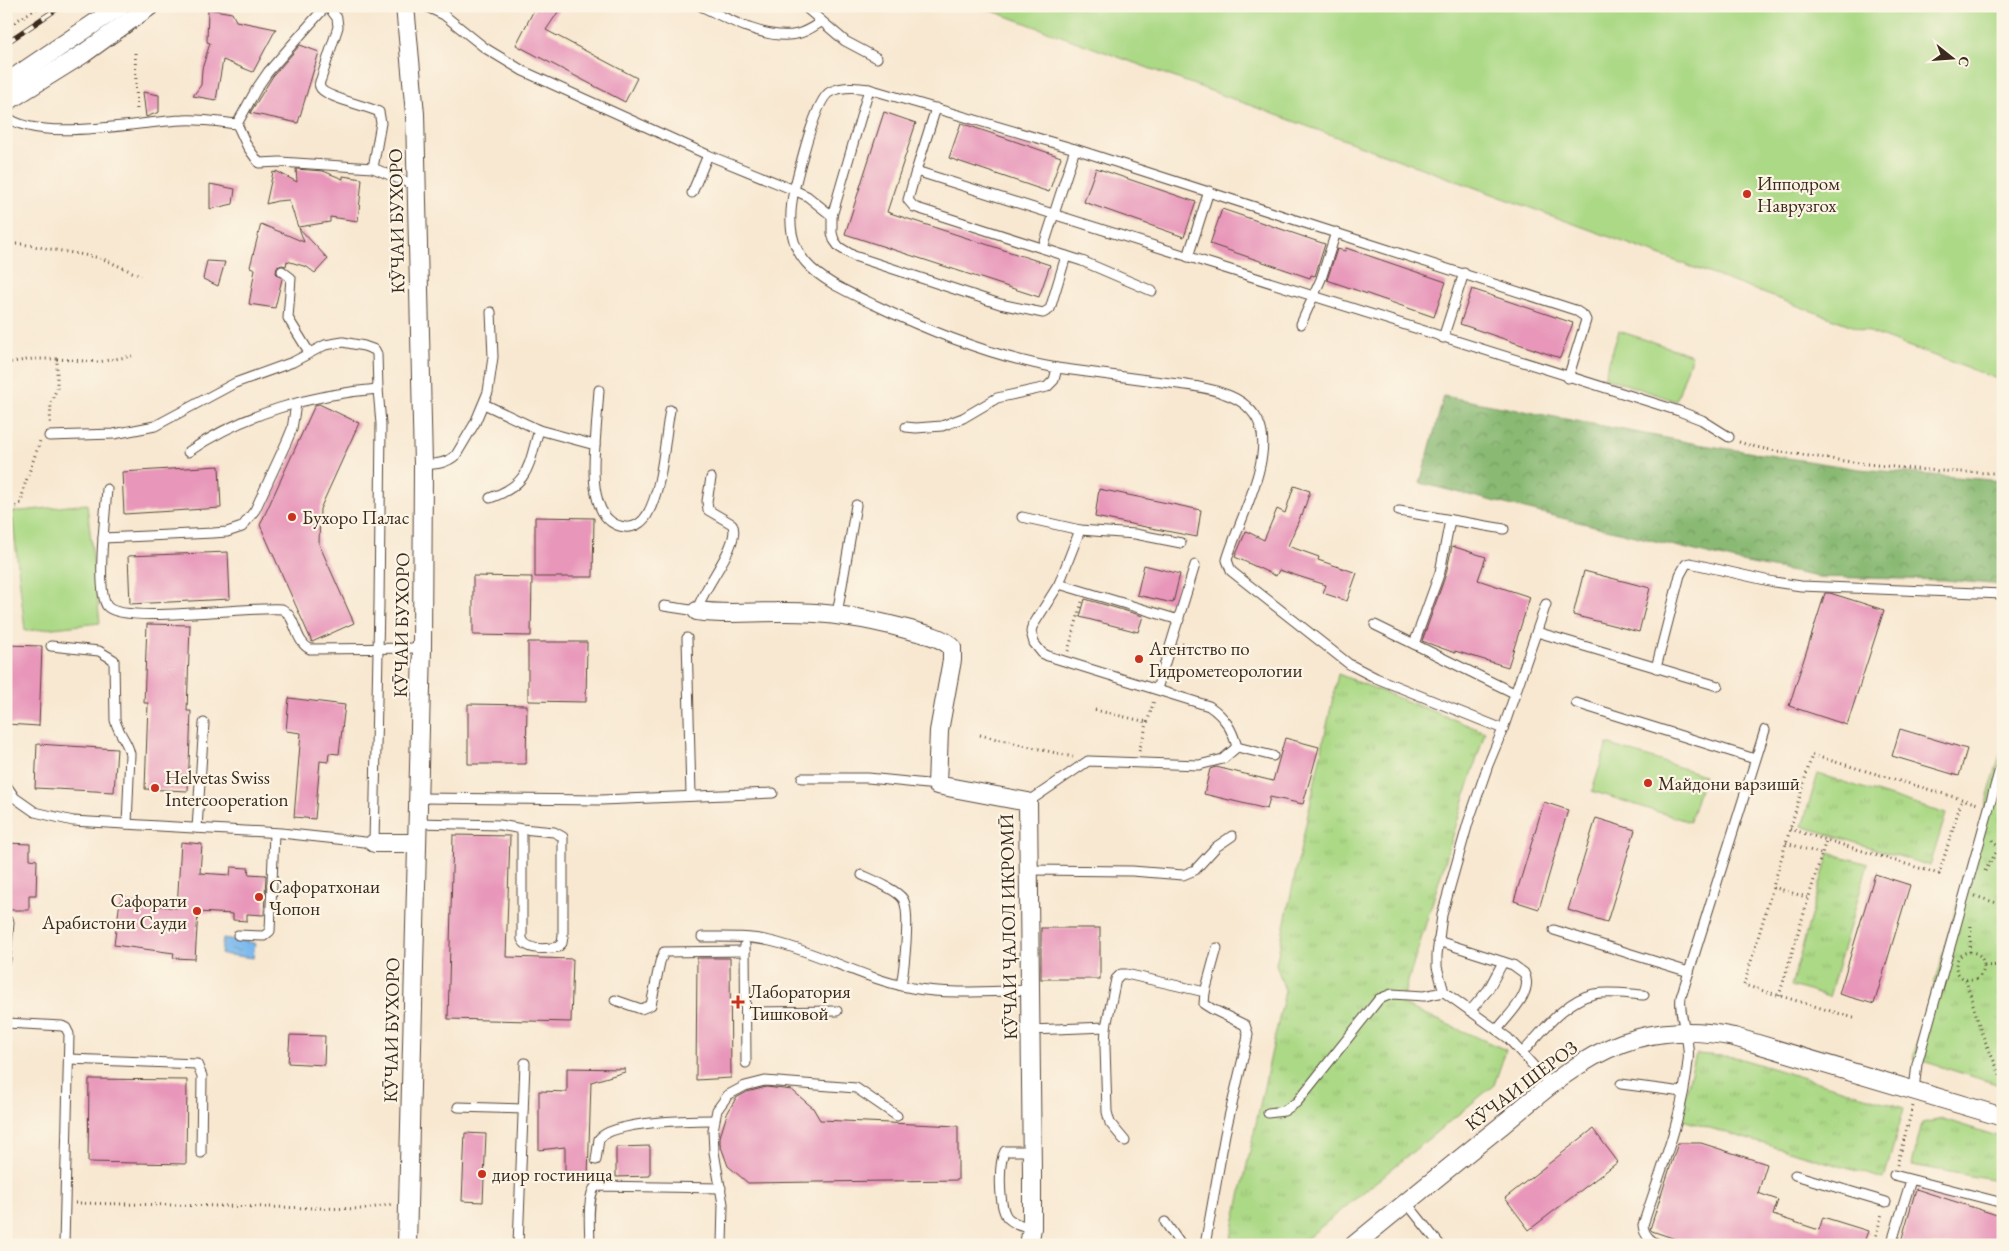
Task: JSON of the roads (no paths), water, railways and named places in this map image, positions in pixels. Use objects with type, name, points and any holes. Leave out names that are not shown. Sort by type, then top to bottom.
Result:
[{"type":"street","points":[[6,82],[120,6]]},
{"type":"street","points":[[6,102],[83,54],[150,6]]},
{"type":"street","name":"КӮЧАИ БУХОРО","points":[[405,6],[413,88],[423,465],[419,798],[407,1245]]},
{"type":"street","points":[[697,612],[786,612],[837,614],[867,618],[927,635],[952,647],[952,660],[939,731],[937,786]]},
{"type":"street","name":"КӮЧАИ ҶАЛОЛ ИКРОМӢ","points":[[937,786],[1028,802],[1032,1151],[1030,1236]]},
{"type":"street","points":[[374,842],[417,843]]},
{"type":"street","name":"КӮЧАИ ШЕРОЗ","points":[[1354,1245],[1551,1084],[1584,1062],[1621,1043],[1644,1036],[1710,1032],[1746,1040],[2003,1117]]},
{"type":"lane","points":[[237,124],[268,72],[327,6],[335,14],[338,27],[320,87],[333,96],[371,107],[379,112],[381,124],[373,168]]},
{"type":"lane","points":[[425,6],[444,16],[485,48],[523,71],[708,155],[807,196],[832,216]]},
{"type":"lane","points":[[702,6],[756,30],[776,35],[799,34],[821,22]]},
{"type":"lane","points":[[804,6],[845,41],[877,58]]},
{"type":"lane","points":[[1503,729],[1357,669],[1339,658],[1230,571],[1227,564],[1229,553],[1255,481],[1263,444],[1263,435],[1258,420],[1242,402],[1226,394],[1203,388],[1057,368],[995,354],[952,339],[896,315],[828,281],[804,262],[792,236],[790,217],[794,190],[810,132],[818,110],[825,96],[830,92],[843,88],[869,89],[1074,149],[1464,273],[1575,310],[1584,316],[1585,326],[1568,378]]},
{"type":"lane","points":[[869,89],[832,216],[832,233],[839,247],[854,256],[1000,304],[1037,312],[1046,312],[1050,309],[1066,256]]},
{"type":"lane","points":[[936,108],[908,200],[914,207],[1066,256],[1152,290]]},
{"type":"lane","points":[[6,116],[17,124],[49,129],[96,128],[197,120],[237,124]]},
{"type":"lane","points":[[237,124],[247,146],[259,163],[280,162],[373,168],[416,186]]},
{"type":"lane","points":[[1043,248],[1074,149]]},
{"type":"lane","points":[[692,193],[708,155]]},
{"type":"lane","points":[[916,171],[1312,298],[1690,415],[1729,437]]},
{"type":"lane","points":[[1188,257],[1209,191]]},
{"type":"lane","points":[[1301,324],[1321,279],[1336,232]]},
{"type":"lane","points":[[282,272],[291,278],[288,318],[309,352]]},
{"type":"lane","points":[[1443,338],[1464,273]]},
{"type":"lane","points":[[423,465],[450,461],[463,444],[484,404],[492,367],[491,312]]},
{"type":"lane","points":[[6,785],[15,798],[25,806],[44,815],[73,821],[274,833],[374,842],[380,433],[377,354],[370,348],[335,342],[309,352],[293,362],[235,383],[155,426],[114,434],[49,436]]},
{"type":"lane","points":[[906,427],[942,426],[963,418],[982,406],[1007,395],[1047,387],[1054,380],[1057,368]]},
{"type":"lane","points":[[188,452],[204,441],[243,422],[296,404],[348,392],[378,389]]},
{"type":"lane","points":[[600,390],[594,484],[605,515],[615,524],[635,526],[646,517],[655,495],[670,410]]},
{"type":"lane","points":[[103,538],[227,532],[242,527],[255,510],[287,441],[292,429],[296,404]]},
{"type":"lane","points":[[484,404],[539,430],[595,445]]},
{"type":"lane","points":[[490,498],[508,491],[521,480],[539,430]]},
{"type":"lane","points":[[664,606],[697,612],[701,598],[726,553],[734,532],[734,527],[728,520],[708,510],[707,501],[711,478]]},
{"type":"lane","points":[[107,489],[102,573],[104,600],[106,605],[116,612],[154,614],[282,609],[289,616],[301,642],[310,649],[422,648]]},
{"type":"lane","points":[[837,614],[856,505]]},
{"type":"lane","points":[[1399,512],[1504,529]]},
{"type":"lane","points":[[1022,516],[1080,530],[1136,534],[1181,542]]},
{"type":"lane","points":[[1414,644],[1440,572],[1450,520]]},
{"type":"lane","points":[[1080,530],[1059,584],[1052,598],[1035,621],[1031,632],[1034,643],[1042,653],[1201,702],[1217,711],[1229,725],[1237,747]]},
{"type":"lane","points":[[1656,668],[1680,575],[1686,564],[1690,563],[1774,582],[1801,586],[2003,594]]},
{"type":"lane","points":[[1157,689],[1195,565]]},
{"type":"lane","points":[[1059,584],[1179,620]]},
{"type":"lane","points":[[1546,604],[1516,694],[1488,765],[1445,900],[1438,941],[1438,967],[1444,992],[1497,1030],[1523,1052],[1551,1084]]},
{"type":"lane","points":[[1374,625],[1516,694]]},
{"type":"lane","points":[[1537,632],[1718,686]]},
{"type":"lane","points":[[688,638],[691,795]]},
{"type":"lane","points":[[51,646],[99,652],[114,660],[116,720],[118,729],[128,746],[130,754],[127,824]]},
{"type":"lane","points":[[1576,703],[1756,759]]},
{"type":"lane","points":[[197,828],[204,723]]},
{"type":"lane","points":[[1660,1245],[1649,1238],[1643,1226],[1683,1092],[1689,1051],[1681,1001],[1765,730]]},
{"type":"lane","points":[[1237,747],[1273,756]]},
{"type":"lane","points":[[1028,802],[1088,761],[1187,766],[1211,763],[1223,759],[1237,747]]},
{"type":"lane","points":[[1914,1090],[1917,1064],[2003,758]]},
{"type":"lane","points":[[802,778],[868,778],[937,786]]},
{"type":"lane","points":[[419,798],[601,800],[773,793]]},
{"type":"lane","points":[[418,823],[500,825],[554,832],[562,836],[563,936],[562,943],[558,946],[529,946],[524,944],[522,939],[522,829]]},
{"type":"lane","points":[[238,935],[264,936],[270,931],[274,833]]},
{"type":"lane","points":[[1029,870],[1132,871],[1183,875],[1195,870],[1216,847],[1232,836]]},
{"type":"lane","points":[[862,875],[900,896],[905,905],[905,945],[901,986]]},
{"type":"lane","points":[[6,960],[9,922]]},
{"type":"lane","points":[[1554,930],[1689,972]]},
{"type":"lane","points":[[702,937],[745,938],[784,945],[901,986],[945,991],[1030,990]]},
{"type":"lane","points":[[745,938],[746,1064]]},
{"type":"lane","points":[[1438,941],[1503,962],[1518,968],[1524,973],[1527,984],[1520,1001],[1497,1030]]},
{"type":"lane","points":[[1206,1245],[1225,1134],[1248,1034],[1245,1025],[1241,1022],[1220,1014],[1204,1004],[1205,992],[1217,948]]},
{"type":"lane","points":[[614,1000],[641,1009],[651,1005],[660,962],[664,952],[745,951]]},
{"type":"lane","points":[[1470,1011],[1493,983],[1503,962]]},
{"type":"lane","points":[[1125,1141],[1110,1123],[1107,1112],[1106,1027],[1116,979],[1121,974],[1126,974],[1205,992]]},
{"type":"lane","points":[[1268,1113],[1284,1111],[1297,1102],[1379,999],[1392,994],[1424,996],[1444,992]]},
{"type":"lane","points":[[1523,1052],[1564,1010],[1583,997],[1604,993],[1644,996]]},
{"type":"lane","points":[[746,1012],[837,1011]]},
{"type":"lane","points":[[6,1023],[55,1026],[66,1028],[69,1034],[64,1245]]},
{"type":"lane","points":[[1031,1030],[1106,1027]]},
{"type":"lane","points":[[69,1059],[197,1064],[201,1069],[202,1076],[201,1153]]},
{"type":"lane","points":[[518,1245],[525,1063]]},
{"type":"lane","points":[[722,1245],[723,1204],[714,1152],[714,1120],[717,1110],[728,1094],[745,1086],[765,1081],[856,1088],[897,1116]]},
{"type":"lane","points":[[1621,1084],[1683,1092]]},
{"type":"lane","points":[[458,1107],[523,1109]]},
{"type":"lane","points":[[596,1160],[599,1139],[606,1133],[661,1122],[714,1120]]},
{"type":"lane","points":[[1030,1236],[1007,1217],[1003,1208],[1001,1191],[1002,1157],[1005,1151],[1032,1151]]},
{"type":"lane","points":[[1795,1175],[1886,1202]]},
{"type":"lane","points":[[1894,1175],[2003,1203]]},
{"type":"lane","points":[[1891,1245],[1911,1180]]},
{"type":"lane","points":[[590,1245],[590,1201],[592,1190],[596,1186],[721,1188]]},
{"type":"lane","points":[[1406,1202],[1440,1245]]},
{"type":"lane","points":[[1165,1222],[1182,1245]]},
{"type":"water","points":[[223,938],[255,943],[253,958],[221,954]]},
{"type":"railway","points":[[6,43],[61,6]]},
{"type":"place","name":"Ипподром Наврузгох","points":[[1747,194]]},
{"type":"place","name":"Бухоро Палас","points":[[292,517]]},
{"type":"place","name":"Агентство по Гидрометеорологии","points":[[1139,659]]},
{"type":"place","name":"Майдони варзишӣ","points":[[1648,783]]},
{"type":"place","name":"Helvetas Swiss Intercooperation","points":[[155,788]]},
{"type":"place","name":"Сафоратхонаи Чопон","points":[[259,897]]},
{"type":"place","name":"Сафорати Арабистони Сауди","points":[[197,911]]},
{"type":"place","name":"Лаборатория Тишковой","points":[[738,1002]]},
{"type":"place","name":"диор гостиница","points":[[482,1174]]}]
